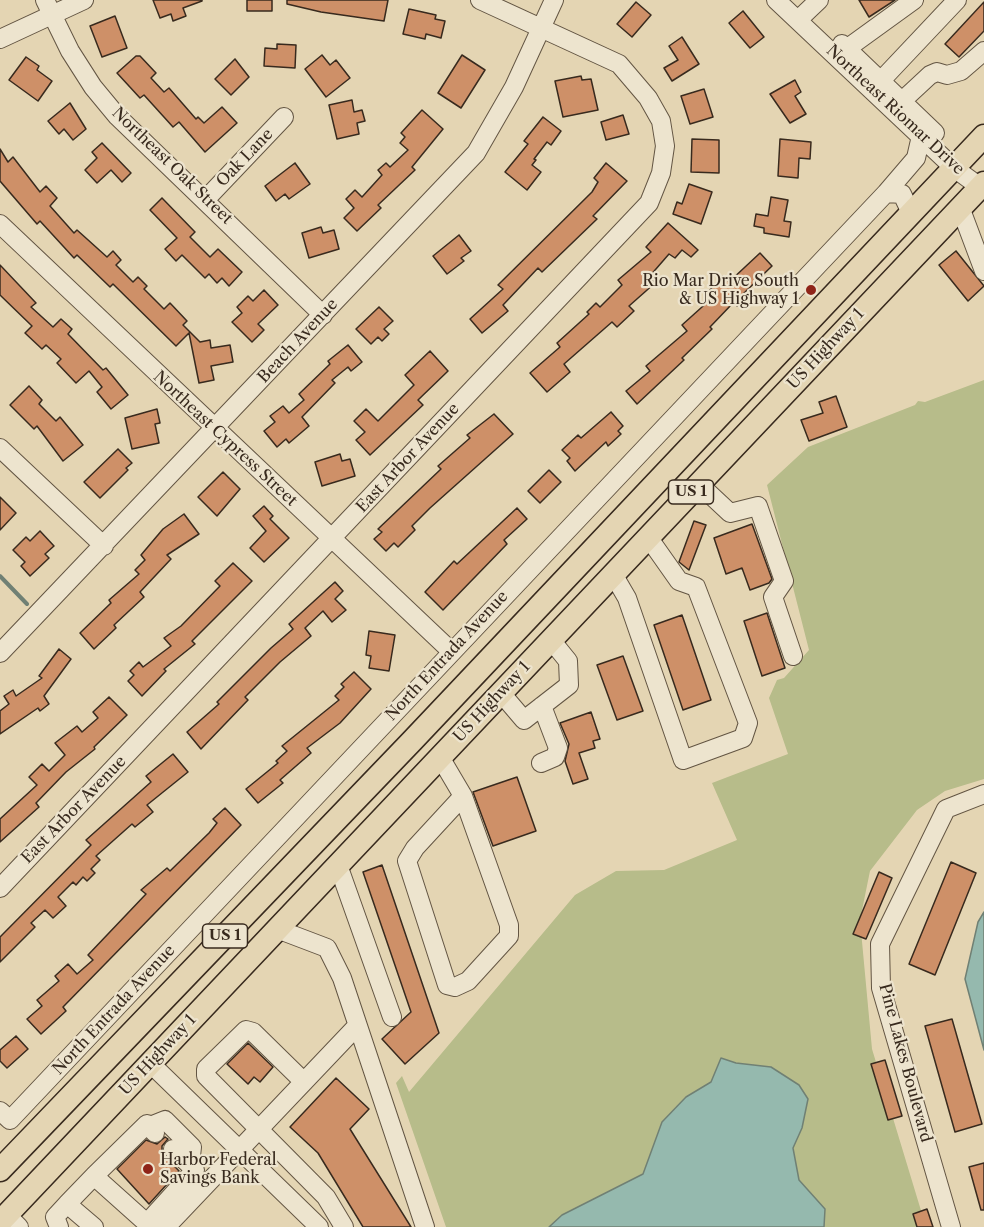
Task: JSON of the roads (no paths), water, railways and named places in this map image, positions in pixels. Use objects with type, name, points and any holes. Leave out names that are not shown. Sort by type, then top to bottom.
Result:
[{"type":"main road","name":"US Highway 1","points":[[0,1170],[449,703],[984,136]]},
{"type":"main road","name":"US Highway 1","points":[[9,1221],[150,1063],[982,185]]},
{"type":"main road","points":[[440,758],[436,740],[449,703]]},
{"type":"main road","points":[[398,802],[413,761],[412,741]]},
{"type":"street","points":[[0,39],[48,7],[84,0]]},
{"type":"street","name":"East Arbor Avenue","points":[[0,888],[649,203],[660,173],[665,146],[661,121],[648,98],[618,64],[480,0]]},
{"type":"street","name":"Beach Avenue","points":[[0,653],[476,153],[514,87],[554,0]]},
{"type":"street","name":"Northeast Riomar Drive","points":[[776,0],[805,8],[841,52],[876,85],[921,136],[982,185]]},
{"type":"street","points":[[841,52],[914,0]]},
{"type":"street","points":[[876,85],[957,0]]},
{"type":"street","name":"Northeast Oak Street","points":[[48,7],[93,87],[117,116],[206,199],[322,315]]},
{"type":"street","points":[[902,101],[930,75],[937,72],[947,75],[961,71],[984,51]]},
{"type":"street","name":"Northeast Riomar Drive","points":[[876,85],[902,101],[958,164]]},
{"type":"street","name":"Oak Lane","points":[[206,199],[284,117]]},
{"type":"street","name":"North Entrada Avenue","points":[[5,1116],[452,651],[886,192],[916,158],[921,136]]},
{"type":"street","points":[[886,192],[902,194],[911,213]]},
{"type":"street","points":[[960,207],[984,271]]},
{"type":"street","name":"Northeast Cypress Street","points":[[0,225],[214,430],[452,651]]},
{"type":"street","points":[[0,448],[104,546]]},
{"type":"street","points":[[699,484],[730,513],[758,506],[784,581],[773,597],[793,656]]},
{"type":"street","points":[[613,574],[627,598],[683,760],[743,738],[748,723],[696,587],[679,581],[648,537]]},
{"type":"street","points":[[501,693],[524,720],[569,685],[568,661],[551,640]]},
{"type":"street","points":[[541,763],[555,757],[558,748],[542,706]]},
{"type":"street","points":[[440,758],[463,796],[509,925],[509,936],[468,981],[455,987],[447,985],[407,861],[463,796]]},
{"type":"street","name":"Pine Lakes Boulevard","points":[[951,1227],[882,988],[880,944],[946,809],[984,794]]},
{"type":"street","points":[[338,865],[392,1017]]},
{"type":"street","points":[[277,929],[327,948],[342,978],[425,1227]]},
{"type":"street","points":[[166,1227],[357,1026]]},
{"type":"street","points":[[304,1082],[254,1032],[246,1030],[206,1069],[206,1076],[326,1197],[344,1227]]},
{"type":"street","points":[[150,1063],[319,1227]]},
{"type":"street","points":[[59,1227],[55,1217],[147,1124],[153,1130],[165,1120],[192,1147],[190,1165]]},
{"type":"street","points":[[94,1176],[149,1225],[195,1170],[172,1149]]},
{"type":"street","points":[[67,1204],[94,1227]]},
{"type":"water","points":[[984,912],[984,1050],[965,979],[978,922]]},
{"type":"water","points":[[721,1058],[736,1063],[771,1067],[799,1085],[808,1099],[802,1128],[793,1148],[799,1180],[825,1209],[824,1227],[549,1227],[562,1215],[643,1174],[662,1122],[686,1097],[711,1082]]},
{"type":"waterway","points":[[0,576],[27,604]]},
{"type":"place","name":"Rio Mar Drive South & US Highway 1","points":[[811,290]]},
{"type":"place","name":"Harbor Federal Savings Bank","points":[[148,1169]]}]
